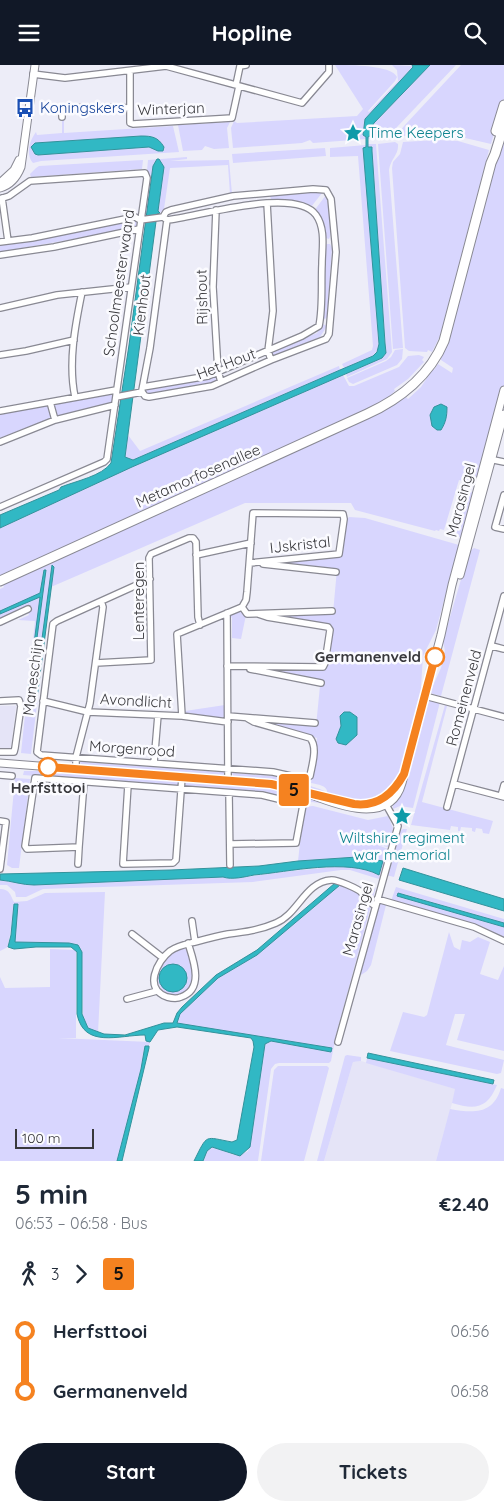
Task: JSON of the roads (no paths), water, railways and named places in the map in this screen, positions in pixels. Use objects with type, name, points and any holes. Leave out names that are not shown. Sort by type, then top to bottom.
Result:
[{"type":"main road","name":"Metamorfosenallee","points":[[0,581],[383,407],[405,391],[430,357],[447,327],[504,105]]},
{"type":"main road","name":"Metamorfosenallee","points":[[490,163],[495,154],[504,125]]},
{"type":"street","points":[[0,188],[5,187],[14,179],[21,167],[35,65]]},
{"type":"street","points":[[237,86],[240,66],[246,65]]},
{"type":"street","points":[[34,74],[65,78],[166,66],[302,103],[329,72],[329,65]]},
{"type":"street","name":"Winterjan","points":[[130,71],[130,123],[133,124],[232,118],[237,86]]},
{"type":"street","points":[[62,117],[62,111],[68,108],[130,108]]},
{"type":"street","points":[[0,183],[12,173],[21,158]]},
{"type":"street","name":"Schoolmeesterwaard","points":[[0,507],[104,461],[108,455],[115,405],[118,397],[116,390],[147,178],[145,173],[30,181],[9,196],[1,199]]},
{"type":"street","name":"Het Hout","points":[[143,390],[145,396],[149,397],[212,386],[271,360],[326,339],[329,335],[331,322],[335,241],[331,199],[326,190],[233,196],[171,210],[166,212],[163,218]]},
{"type":"street","points":[[1,199],[8,241]]},
{"type":"street","points":[[267,203],[273,311],[268,351],[271,360]]},
{"type":"street","name":"Het Hout","points":[[0,242],[52,234],[136,217],[142,220],[163,218],[267,203],[290,204],[312,211],[320,222],[322,241],[319,326],[313,331],[208,376],[118,397]]},
{"type":"street","name":"Rijshout","points":[[216,210],[212,287],[218,371],[221,382]]},
{"type":"street","name":"Kienhout","points":[[143,390],[163,218]]},
{"type":"street","points":[[0,255],[54,247],[139,229]]},
{"type":"street","points":[[52,234],[54,247]]},
{"type":"street","points":[[322,241],[335,241]]},
{"type":"street","points":[[0,308],[57,295],[131,287]]},
{"type":"street","points":[[75,397],[71,375],[74,340],[82,292]]},
{"type":"street","points":[[320,321],[331,322]]},
{"type":"street","points":[[0,355],[74,340]]},
{"type":"street","points":[[0,411],[116,390]]},
{"type":"street","name":"Marasingel","points":[[338,1042],[398,826],[385,802],[395,798],[400,790],[445,619],[462,569],[504,390]]},
{"type":"street","points":[[50,402],[55,420]]},
{"type":"street","points":[[0,442],[55,420],[115,405]]},
{"type":"street","name":"Marasingel","points":[[489,459],[504,414]]},
{"type":"street","points":[[489,459],[504,462]]},
{"type":"street","points":[[504,495],[495,527],[504,529]]},
{"type":"street","name":"IJskristal","points":[[250,563],[339,554],[343,514],[253,513],[251,543]]},
{"type":"street","name":"Lenteregen","points":[[96,663],[151,660],[150,559],[152,554],[189,537],[196,541],[200,625]]},
{"type":"street","points":[[182,716],[177,634],[242,607],[246,600],[251,543],[196,555]]},
{"type":"street","name":"IJskristal","points":[[250,563],[336,572]]},
{"type":"street","name":"Maneschijn","points":[[37,750],[53,624],[55,621],[150,579]]},
{"type":"street","name":"Romeinenveld","points":[[447,807],[504,596]]},
{"type":"street","points":[[76,769],[76,757],[88,711],[96,663],[101,601]]},
{"type":"street","points":[[242,607],[248,614],[332,611]]},
{"type":"street","points":[[0,622],[28,609]]},
{"type":"street","points":[[227,613],[228,781]]},
{"type":"street","points":[[227,666],[322,667],[325,663],[330,630],[328,627],[258,614]]},
{"type":"street","points":[[492,646],[504,649]]},
{"type":"street","points":[[240,666],[321,683]]},
{"type":"street","points":[[425,696],[504,717]]},
{"type":"street","points":[[0,701],[19,700],[21,706],[14,751],[10,753],[0,752]]},
{"type":"street","name":"Avondlicht","points":[[43,701],[88,711],[228,719],[247,718]]},
{"type":"street","points":[[154,763],[158,715]]},
{"type":"street","points":[[247,718],[315,723]]},
{"type":"street","name":"Morgenrood","points":[[37,750],[38,754],[41,755],[273,772],[304,779],[310,776],[314,747],[314,743],[310,738],[254,723],[247,718]]},
{"type":"street","points":[[0,763],[271,784],[324,801],[361,809],[374,809],[385,802]]},
{"type":"street","points":[[0,775],[12,776]]},
{"type":"street","points":[[128,785],[122,861],[126,865],[175,862],[182,777]]},
{"type":"street","points":[[79,847],[27,849],[25,846],[34,780],[84,781],[262,795],[303,805],[296,843],[230,844]]},
{"type":"street","points":[[78,864],[84,781]]},
{"type":"street","points":[[454,784],[502,796],[504,785]]},
{"type":"street","points":[[229,793],[230,865]]},
{"type":"street","points":[[0,869],[3,821]]},
{"type":"street","points":[[157,991],[154,976],[156,966],[172,950],[195,941],[222,935],[256,931],[278,923],[294,911],[315,885],[332,879],[361,891],[369,902],[375,906]]},
{"type":"street","points":[[377,899],[474,927],[504,941]]},
{"type":"street","points":[[192,921],[195,941]]},
{"type":"street","points":[[132,934],[163,958]]},
{"type":"street","points":[[127,999],[157,991],[167,997],[176,998],[184,996],[193,987],[196,973],[188,943]]},
{"type":"place","name":"Koningskers","points":[[25,108]]},
{"type":"place","name":"Time Keepers","points":[[353,133]]},
{"type":"place","name":"Germanenveld","points":[[435,657]]},
{"type":"place","name":"Herfsttooi","points":[[48,767]]},
{"type":"place","name":"Wiltshire regiment war memorial","points":[[402,816]]}]
